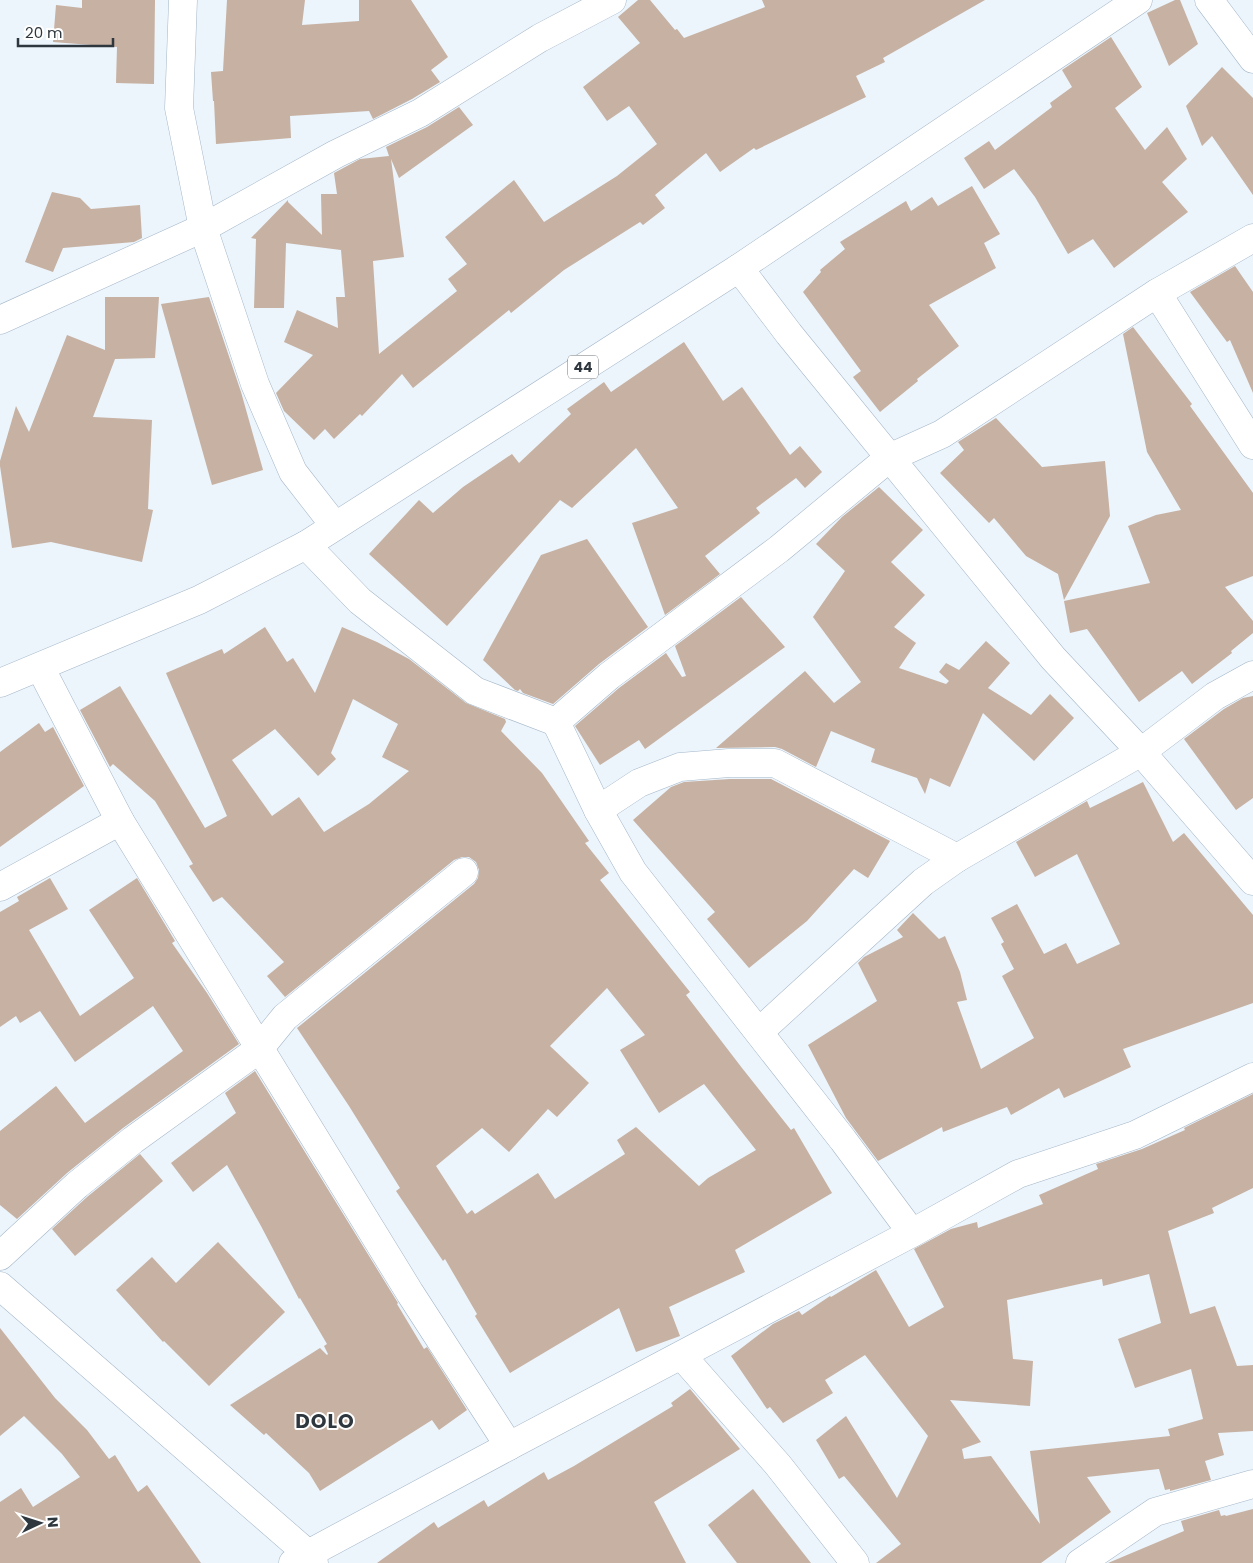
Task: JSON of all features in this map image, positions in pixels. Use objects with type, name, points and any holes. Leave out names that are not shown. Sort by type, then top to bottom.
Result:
[{"type":"street","points":[[183,0],[179,108],[203,228],[255,384],[293,472],[335,526]]},
{"type":"street","points":[[0,320],[203,228],[336,154],[420,112],[540,38],[612,0]]},
{"type":"street","name":"44","points":[[0,683],[198,600],[306,545],[739,268],[1138,0]]},
{"type":"street","points":[[1209,0],[1253,60]]},
{"type":"street","points":[[556,722],[609,676],[779,549],[889,458],[942,434],[1157,293],[1253,238]]},
{"type":"street","points":[[739,268],[789,334],[1053,658],[1141,752],[1253,882]]},
{"type":"street","points":[[1157,293],[1253,445]]},
{"type":"street","points":[[306,545],[360,601],[475,691],[556,722],[598,810],[633,872],[843,1140],[912,1233]]},
{"type":"street","points":[[40,667],[120,821],[410,1293],[509,1446]]},
{"type":"street","points":[[759,1032],[923,882],[957,858],[1141,752],[1215,696],[1253,675]]},
{"type":"street","points":[[598,810],[638,783],[680,767],[729,763],[775,763],[957,858]]},
{"type":"street","points":[[0,887],[120,821]]},
{"type":"street","points":[[0,1256],[77,1186],[126,1146],[259,1049],[284,1017],[464,872]]},
{"type":"street","points":[[0,1286],[305,1560],[509,1446],[682,1356],[1018,1174],[1135,1135],[1253,1077]]},
{"type":"street","points":[[682,1356],[778,1465],[855,1563]]},
{"type":"street","points":[[1080,1563],[1155,1512],[1253,1484]]},
{"type":"building","points":[[82,0],[155,0],[154,84],[116,83],[117,47],[53,42],[56,5],[82,8]]},
{"type":"building","points":[[227,0],[305,0],[302,25],[359,21],[359,0],[411,0],[448,57],[431,70],[440,82],[373,119],[369,111],[290,116],[291,138],[216,144],[211,72],[223,71]]},
{"type":"building","points":[[638,0],[650,0],[684,38],[765,7],[762,0],[985,0],[883,58],[885,62],[856,76],[866,97],[756,150],[754,148],[720,172],[706,153],[655,195],[665,208],[643,225],[640,222],[564,270],[511,313],[509,310],[413,388],[402,374],[362,416],[360,414],[334,439],[325,429],[314,440],[284,411],[276,393],[313,355],[284,342],[297,310],[338,328],[336,297],[345,297],[341,250],[286,243],[284,308],[254,308],[256,239],[251,238],[288,200],[322,235],[321,194],[337,194],[334,173],[360,159],[389,156],[386,147],[427,127],[459,107],[473,125],[399,178],[391,159],[404,257],[373,261],[379,354],[457,291],[448,279],[467,264],[445,237],[514,180],[544,222],[617,176],[657,144],[629,106],[607,121],[583,87],[640,43],[618,17]]},
{"type":"building","points":[[1175,0],[1180,0],[1198,44],[1169,66],[1147,13]]},
{"type":"building","points":[[1111,37],[1142,87],[1115,108],[1145,150],[1167,127],[1187,159],[1162,182],[1188,212],[1114,268],[1093,239],[1068,254],[1035,197],[1014,169],[984,189],[964,158],[989,141],[995,150],[1052,107],[1050,103],[1072,87],[1062,70]]},
{"type":"building","points":[[1222,67],[1253,98],[1253,195],[1212,136],[1202,146],[1186,106]]},
{"type":"building","points":[[972,186],[1000,234],[984,243],[996,268],[929,305],[959,346],[917,379],[918,381],[880,412],[853,377],[861,371],[803,292],[821,272],[820,270],[845,249],[840,242],[906,201],[911,211],[932,197],[938,206]]},
{"type":"building","points":[[52,192],[80,198],[91,209],[140,205],[142,238],[134,242],[63,248],[53,272],[25,262]]},
{"type":"building","points":[[1235,266],[1253,292],[1253,393],[1230,340],[1227,342],[1190,292]]},
{"type":"building","points":[[105,297],[159,297],[155,358],[115,359],[93,417],[152,420],[148,509],[153,510],[142,562],[51,542],[12,548],[0,461],[16,406],[29,432],[67,335],[105,350]]},
{"type":"building","points":[[209,297],[241,392],[263,470],[212,485],[161,304]]},
{"type":"building","points":[[1133,327],[1192,404],[1190,406],[1253,493],[1253,576],[1225,587],[1253,621],[1253,633],[1231,651],[1232,653],[1192,684],[1182,671],[1139,702],[1087,629],[1070,633],[1064,601],[1150,583],[1128,526],[1156,515],[1181,510],[1147,452],[1123,334]]},
{"type":"building","points":[[684,342],[723,401],[742,387],[790,455],[800,446],[822,472],[805,488],[796,478],[756,508],[760,513],[705,556],[720,574],[665,615],[632,523],[678,508],[636,448],[572,508],[560,500],[447,626],[369,554],[419,500],[433,513],[463,487],[512,454],[519,463],[571,414],[567,409],[604,382],[611,392]]},
{"type":"building","points":[[996,418],[1042,467],[1105,461],[1110,516],[1064,600],[1058,574],[1026,556],[994,518],[989,523],[940,473],[964,450],[958,442]]},
{"type":"building","points":[[879,487],[923,530],[891,562],[925,595],[894,627],[916,643],[899,668],[946,684],[949,681],[939,672],[946,663],[959,670],[986,641],[1010,663],[988,688],[1031,715],[1050,694],[1074,718],[1034,761],[983,713],[950,787],[930,778],[925,794],[917,778],[871,762],[875,749],[831,731],[816,767],[775,747],[716,748],[805,671],[834,703],[861,682],[813,617],[845,571],[816,544],[842,517]]},
{"type":"building","points":[[587,539],[648,627],[599,664],[553,704],[523,693],[520,689],[518,691],[515,690],[483,660],[541,555]]},
{"type":"building","points":[[741,597],[785,647],[645,749],[639,740],[600,765],[575,726],[619,688],[666,653],[682,677],[686,676],[675,646]]},
{"type":"building","points":[[265,627],[287,662],[293,658],[315,693],[342,627],[377,642],[409,659],[466,703],[505,719],[506,722],[501,731],[542,773],[589,841],[585,843],[609,873],[600,880],[690,992],[686,995],[742,1068],[791,1130],[794,1128],[832,1193],[735,1250],[745,1272],[669,1307],[680,1336],[636,1352],[619,1308],[510,1373],[475,1316],[477,1314],[445,1259],[443,1261],[396,1191],[400,1188],[349,1106],[297,1028],[474,884],[478,878],[479,870],[476,862],[469,857],[454,860],[285,997],[267,976],[284,962],[222,897],[213,902],[189,866],[193,864],[155,801],[113,764],[110,767],[80,710],[120,686],[205,828],[227,816],[166,673],[222,649],[224,654]],"holes":[[[353,699],[398,724],[382,757],[409,771],[369,804],[324,832],[299,797],[272,816],[232,760],[275,729],[318,776],[336,759],[331,753]],[[607,988],[645,1035],[620,1050],[659,1113],[704,1084],[756,1150],[708,1178],[699,1186],[636,1127],[617,1140],[625,1154],[555,1199],[538,1173],[475,1214],[472,1210],[467,1214],[436,1166],[482,1128],[509,1152],[548,1109],[557,1117],[589,1083],[550,1046]]]},
{"type":"building","points":[[1253,696],[1253,798],[1236,810],[1184,739],[1224,709],[1243,698]]},
{"type":"building","points":[[39,723],[45,732],[53,727],[84,786],[0,847],[0,752]]},
{"type":"building","points":[[771,779],[890,841],[868,878],[854,869],[807,921],[749,968],[707,919],[715,912],[633,820],[671,787],[684,782]]},
{"type":"building","points":[[1143,782],[1173,842],[1184,833],[1253,915],[1253,1003],[1123,1049],[1131,1067],[1064,1098],[1059,1088],[1011,1115],[1007,1107],[943,1132],[942,1127],[878,1161],[846,1118],[808,1045],[877,1001],[858,963],[864,957],[903,937],[897,930],[913,913],[939,939],[945,936],[960,972],[967,1000],[957,1002],[981,1069],[1034,1038],[1002,976],[1014,969],[1001,944],[1004,942],[991,918],[1017,904],[1044,954],[1066,943],[1077,964],[1120,944],[1077,854],[1035,877],[1016,842],[1087,801],[1090,808]]},
{"type":"building","points":[[50,878],[68,909],[29,930],[80,1016],[134,978],[89,910],[137,878],[175,941],[172,943],[207,993],[239,1044],[123,1128],[67,1173],[17,1219],[0,1205],[0,1131],[56,1086],[85,1123],[183,1051],[153,1006],[75,1062],[40,1011],[20,1023],[16,1016],[0,1027],[0,912],[19,901],[17,897]]},
{"type":"building","points":[[255,1071],[398,1303],[424,1349],[427,1347],[467,1410],[439,1430],[432,1420],[320,1491],[309,1473],[266,1433],[264,1435],[230,1405],[320,1348],[327,1355],[324,1346],[327,1344],[299,1299],[227,1165],[193,1192],[171,1163],[236,1113],[225,1093]]},
{"type":"building","points":[[1253,1094],[1253,1188],[1212,1208],[1214,1213],[1168,1231],[1190,1314],[1215,1306],[1237,1366],[1253,1365],[1253,1431],[1218,1433],[1224,1455],[1205,1461],[1211,1480],[1170,1491],[1170,1489],[1165,1490],[1159,1469],[1087,1477],[1111,1512],[1041,1563],[876,1563],[901,1544],[844,1476],[839,1479],[816,1440],[846,1416],[897,1498],[928,1436],[865,1355],[825,1380],[833,1393],[783,1423],[770,1407],[767,1409],[731,1356],[773,1324],[799,1311],[802,1315],[830,1296],[876,1270],[909,1327],[944,1307],[914,1249],[951,1229],[977,1222],[978,1228],[1043,1204],[1039,1195],[1098,1169],[1096,1164],[1142,1149],[1185,1130],[1184,1128]],"holes":[[[1149,1274],[1161,1323],[1118,1339],[1135,1388],[1191,1369],[1203,1419],[1168,1429],[1170,1436],[1030,1451],[1040,1524],[991,1456],[964,1459],[962,1449],[981,1442],[950,1400],[1030,1406],[1033,1361],[1013,1359],[1007,1300],[1102,1279],[1103,1286]]]},
{"type":"building","points":[[140,1154],[163,1181],[75,1256],[52,1229],[87,1197]]},
{"type":"building","points":[[218,1242],[285,1312],[209,1386],[163,1342],[116,1290],[152,1257],[176,1283]]},
{"type":"building","points":[[0,1328],[55,1398],[87,1430],[109,1459],[115,1455],[138,1492],[147,1485],[201,1563],[0,1563],[0,1502],[21,1488],[33,1507],[80,1477],[62,1454],[24,1416],[0,1436]]},
{"type":"building","points":[[690,1389],[740,1449],[654,1502],[686,1563],[377,1563],[434,1522],[438,1528],[484,1500],[488,1507],[544,1472],[548,1480],[574,1466],[673,1406],[671,1403]]},
{"type":"building","points":[[753,1489],[811,1563],[737,1563],[708,1525]]},
{"type":"building","points":[[1253,1509],[1253,1563],[1108,1563],[1184,1531],[1181,1521],[1219,1510],[1221,1516],[1226,1516]]},
{"type":"district","name":"DOLO","points":[[325,1421]]}]
